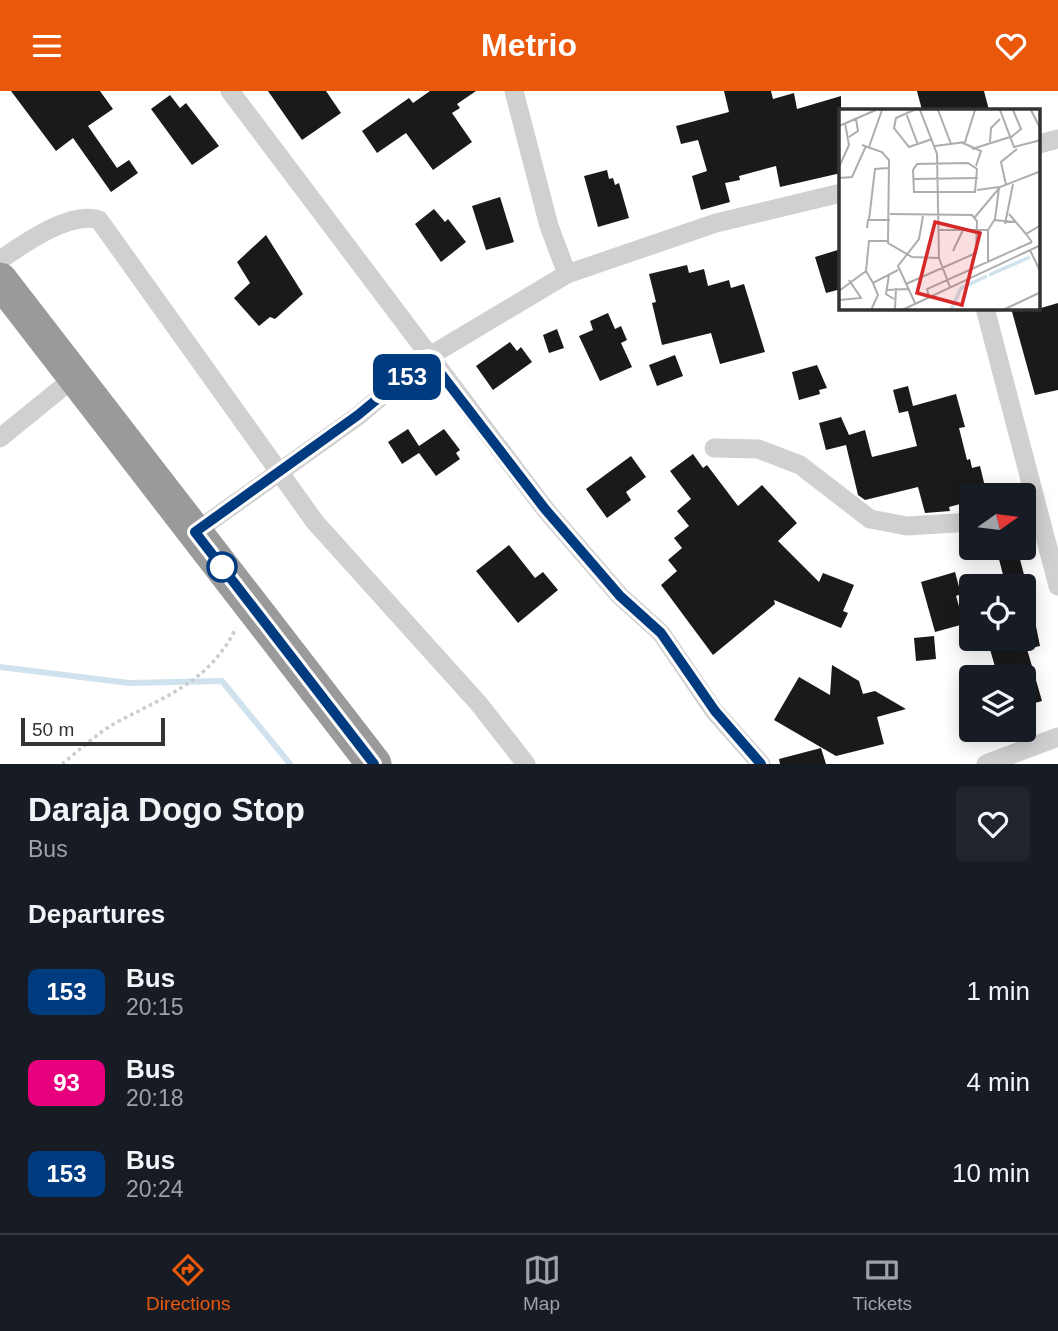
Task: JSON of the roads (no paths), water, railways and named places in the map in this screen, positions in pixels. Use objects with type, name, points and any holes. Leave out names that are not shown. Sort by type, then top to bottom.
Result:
[{"type":"highway","points":[[0,280],[374,764]]},
{"type":"street","points":[[230,91],[545,509],[620,596],[661,633],[715,711],[761,764]]},
{"type":"street","points":[[514,91],[550,226],[567,274]]},
{"type":"street","points":[[1040,144],[1058,139]]},
{"type":"street","points":[[195,532],[390,391],[428,357],[567,274],[716,223],[839,193]]},
{"type":"street","points":[[0,260],[29,240],[75,220],[89,216],[99,220],[281,470],[315,522],[480,704],[526,764]]},
{"type":"street","points":[[985,310],[1025,483]]},
{"type":"street","points":[[0,437],[75,377]]},
{"type":"street","points":[[714,448],[758,449],[800,465],[870,519],[907,526],[959,523]]},
{"type":"street","points":[[1036,525],[1058,586]]},
{"type":"street","points":[[986,764],[1058,737]]},
{"type":"waterway","points":[[0,667],[129,683],[222,681],[290,764]]}]
